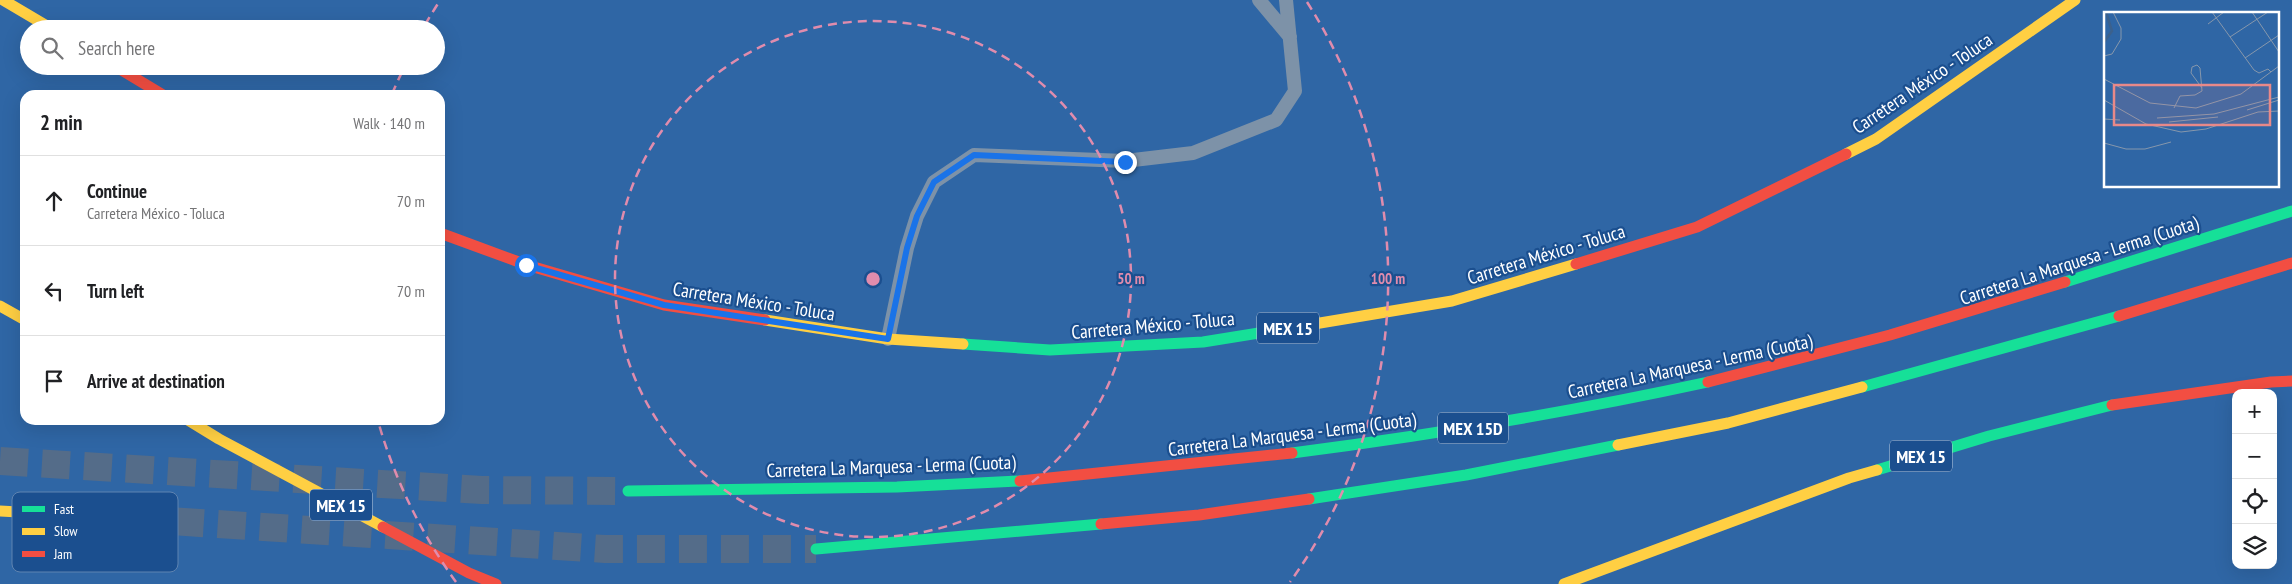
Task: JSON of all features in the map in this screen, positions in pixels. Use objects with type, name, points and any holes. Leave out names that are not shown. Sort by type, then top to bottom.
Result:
[{"type":"main road","points":[[3,0],[37,20]]},
{"type":"main road","name":"Carretera México - Toluca","points":[[445,234],[526,265],[664,305],[888,339],[1050,350],[1203,342],[1452,301],[1697,226],[1876,139],[2075,0]]},
{"type":"main road","points":[[130,75],[156,90]]},
{"type":"main road","name":"Carretera La Marquesa - Lerma (Cuota)","points":[[628,491],[936,486],[1139,471],[1303,452],[1470,428],[1646,396],[1815,357],[1974,312],[2292,212]]},
{"type":"main road","name":"MEX 15D","points":[[816,549],[1199,515],[1466,475],[1728,423],[2083,327],[2292,263]]},
{"type":"main road","points":[[0,306],[20,317]]},
{"type":"main road","name":"MEX 15","points":[[1564,584],[1849,478],[1989,436],[2125,402],[2271,382],[2292,381]]},
{"type":"main road","name":"MEX 15","points":[[196,425],[469,573],[496,584]]},
{"type":"lane","points":[[1259,0],[1290,36]]},
{"type":"lane","points":[[888,339],[907,248],[917,216],[934,182],[974,155],[1125,162],[1193,153],[1276,120],[1295,91],[1286,0]]},
{"type":"shaded area","points":[[0,0],[2292,0],[2292,584],[0,584]]},
{"type":"tunnel","points":[[0,461],[482,490],[628,491]]},
{"type":"tunnel","points":[[178,522],[605,549],[816,549]]},
{"type":"traffic: fast","points":[[2065,282],[2292,211]]},
{"type":"traffic: fast","points":[[1862,387],[2119,316]]},
{"type":"traffic: fast","points":[[963,344],[1050,350],[1203,342],[1290,328]]},
{"type":"traffic: fast","points":[[1292,453],[1397,439],[1501,422],[1708,382]]},
{"type":"traffic: fast","points":[[1877,470],[1989,436],[2112,405]]},
{"type":"traffic: fast","points":[[1309,499],[1466,475],[1618,445]]},
{"type":"traffic: fast","points":[[628,491],[897,487],[1020,481]]},
{"type":"traffic: fast","points":[[816,549],[1101,524]]},
{"type":"traffic: slow","points":[[3,0],[37,20]]},
{"type":"traffic: slow","points":[[1846,154],[1876,139],[2075,0]]},
{"type":"traffic: slow","points":[[1290,328],[1452,301],[1576,264]]},
{"type":"traffic: slow","points":[[0,306],[20,317]]},
{"type":"traffic: slow","points":[[765,320],[888,339],[963,344]]},
{"type":"traffic: slow","points":[[1618,445],[1728,423],[1862,387]]},
{"type":"traffic: slow","points":[[196,425],[383,527]]},
{"type":"traffic: slow","points":[[1564,584],[1849,478],[1877,470]]},
{"type":"traffic: slow","points":[[0,511],[12,512]]},
{"type":"traffic: jam","points":[[130,75],[155,90]]},
{"type":"traffic: jam","points":[[1576,264],[1697,227],[1846,154]]},
{"type":"traffic: jam","points":[[445,235],[527,265],[664,305],[765,320]]},
{"type":"traffic: jam","points":[[2119,316],[2292,263]]},
{"type":"traffic: jam","points":[[1708,382],[1890,335],[2065,282]]},
{"type":"traffic: jam","points":[[2112,405],[2271,382],[2292,381]]},
{"type":"traffic: jam","points":[[1020,481],[1292,453]]},
{"type":"traffic: jam","points":[[1101,524],[1199,515],[1309,499]]},
{"type":"traffic: jam","points":[[383,527],[469,573],[496,584]]},
{"type":"route","points":[[526,265],[664,305],[888,339],[907,248],[917,216],[934,182],[974,155],[1125,162]]}]
